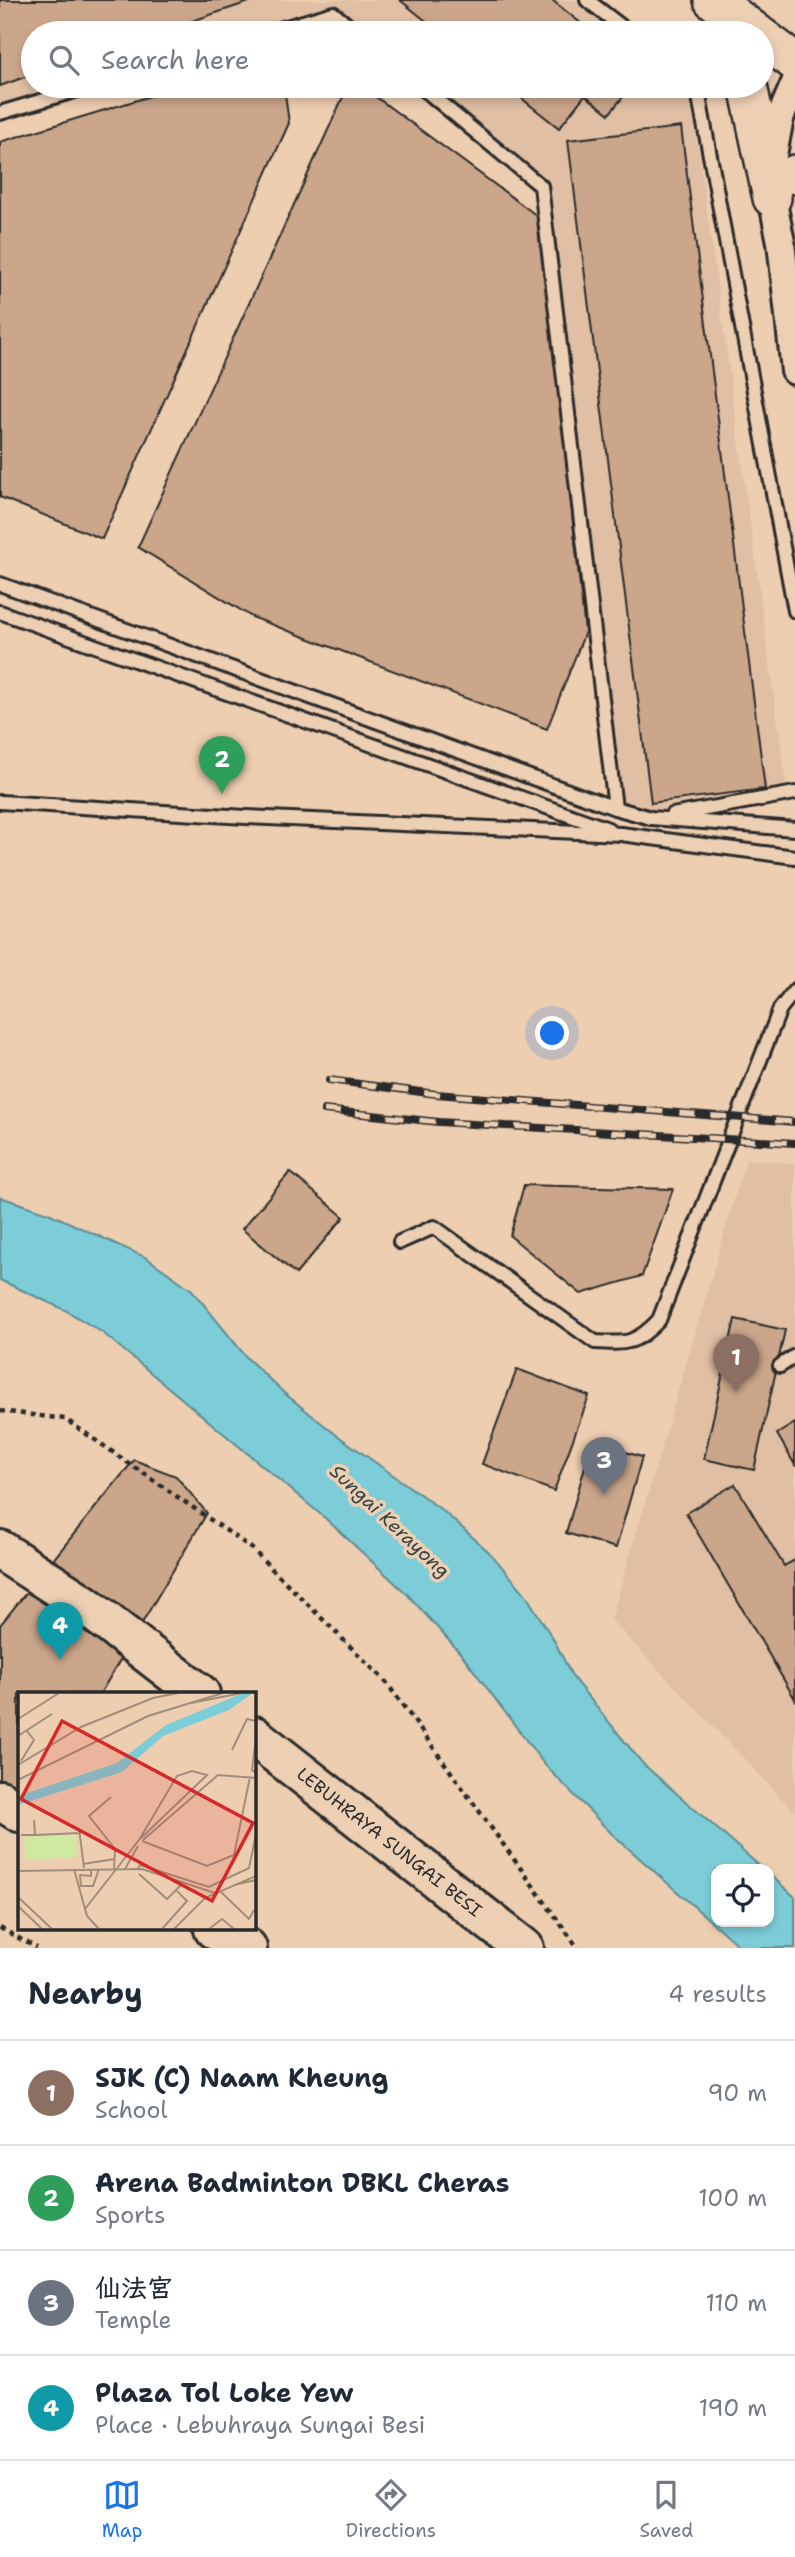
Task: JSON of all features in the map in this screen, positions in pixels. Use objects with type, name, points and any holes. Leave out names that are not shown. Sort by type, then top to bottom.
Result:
[{"type":"highway","points":[[0,1550],[85,1605],[197,1692]]},
{"type":"highway","name":"LEBUHRAYA SUNGAI BESI","points":[[256,1737],[524,1948]]},
{"type":"highway","points":[[0,1800],[18,1811]]},
{"type":"highway","points":[[216,1930],[247,1948]]},
{"type":"street","points":[[721,12],[736,21]]},
{"type":"street","points":[[774,46],[795,62]]},
{"type":"street","points":[[789,180],[772,160],[780,118],[795,83]]},
{"type":"street","points":[[753,98],[789,180],[781,242],[791,308],[795,371]]},
{"type":"lane","points":[[587,0],[614,21]]},
{"type":"lane","points":[[307,21],[333,13],[343,21]]},
{"type":"lane","points":[[0,113],[51,98]]},
{"type":"lane","points":[[435,98],[541,186],[615,808]]},
{"type":"lane","points":[[699,98],[795,611]]},
{"type":"lane","points":[[0,584],[615,808],[651,818],[795,829]]},
{"type":"lane","points":[[0,612],[621,834]]},
{"type":"lane","points":[[651,818],[795,793]]},
{"type":"lane","points":[[0,802],[246,817],[621,834],[795,857]]},
{"type":"lane","points":[[400,1242],[434,1227],[595,1342],[618,1343],[642,1337],[659,1320],[780,1009],[795,990]]},
{"type":"lane","points":[[780,1366],[795,1356]]},
{"type":"path","points":[[0,1410],[65,1419],[250,1547],[386,1682],[578,1948]]},
{"type":"path","points":[[0,1928],[37,1948]]},
{"type":"shaded area","points":[[0,0],[576,0],[603,21],[351,21],[332,5],[278,21],[21,21],[21,98],[24,98],[0,105]]},
{"type":"shaded area","points":[[445,98],[691,98],[787,789],[653,810],[620,803],[547,182]]},
{"type":"shaded area","points":[[746,1159],[795,1164],[795,1812],[611,1620]]},
{"type":"water","name":"Sungai Kerayong","points":[[0,1197],[48,1213],[147,1258],[192,1290],[247,1358],[284,1393],[334,1433],[442,1510],[488,1551],[524,1592],[555,1642],[573,1678],[643,1764],[757,1864],[711,1864],[711,1921],[611,1833],[544,1764],[462,1655],[408,1595],[325,1518],[103,1333],[65,1310],[0,1280]]},
{"type":"water","points":[[774,1878],[795,1897],[795,1948],[741,1948],[717,1927],[774,1927]]},
{"type":"building","points":[[0,0],[255,0],[192,21],[21,21],[21,78],[0,86]]},
{"type":"building","points":[[400,0],[552,0],[578,21],[426,21]]},
{"type":"building","points":[[144,98],[286,98],[289,123],[102,539],[0,497],[0,142]]},
{"type":"building","points":[[343,98],[377,98],[540,218],[585,632],[547,729],[252,617],[138,547]]},
{"type":"building","points":[[521,98],[583,98],[559,128]]},
{"type":"building","points":[[589,98],[622,98],[609,114]]},
{"type":"building","points":[[681,127],[765,789],[651,803],[568,140]]},
{"type":"building","points":[[290,1172],[344,1217],[296,1274],[242,1229]]},
{"type":"building","points":[[524,1185],[673,1189],[642,1276],[581,1294],[510,1236]]},
{"type":"building","points":[[735,1319],[785,1330],[754,1470],[704,1459]]},
{"type":"building","points":[[517,1369],[589,1396],[554,1491],[482,1464]]},
{"type":"building","points":[[795,1423],[795,1465],[777,1434]]},
{"type":"building","points":[[592,1442],[642,1457],[616,1548],[566,1533]]},
{"type":"building","points":[[134,1460],[176,1476],[207,1513],[101,1692],[18,1692],[18,1798],[0,1820],[0,1625]]},
{"type":"building","points":[[735,1484],[784,1566],[795,1560],[795,1699],[686,1513]]},
{"type":"railway","points":[[329,1080],[436,1094],[795,1122]]},
{"type":"railway","points":[[324,1110],[439,1122],[795,1143]]},
{"type":"place","name":"Arena Badminton DBKL Cheras","points":[[222,794]]},
{"type":"place","name":"SJK (C) Naam Kheung","points":[[736,1392]]},
{"type":"place","name":"仙法宫","points":[[604,1495]]},
{"type":"place","name":"Plaza Tol Loke Yew","points":[[60,1660]]}]
